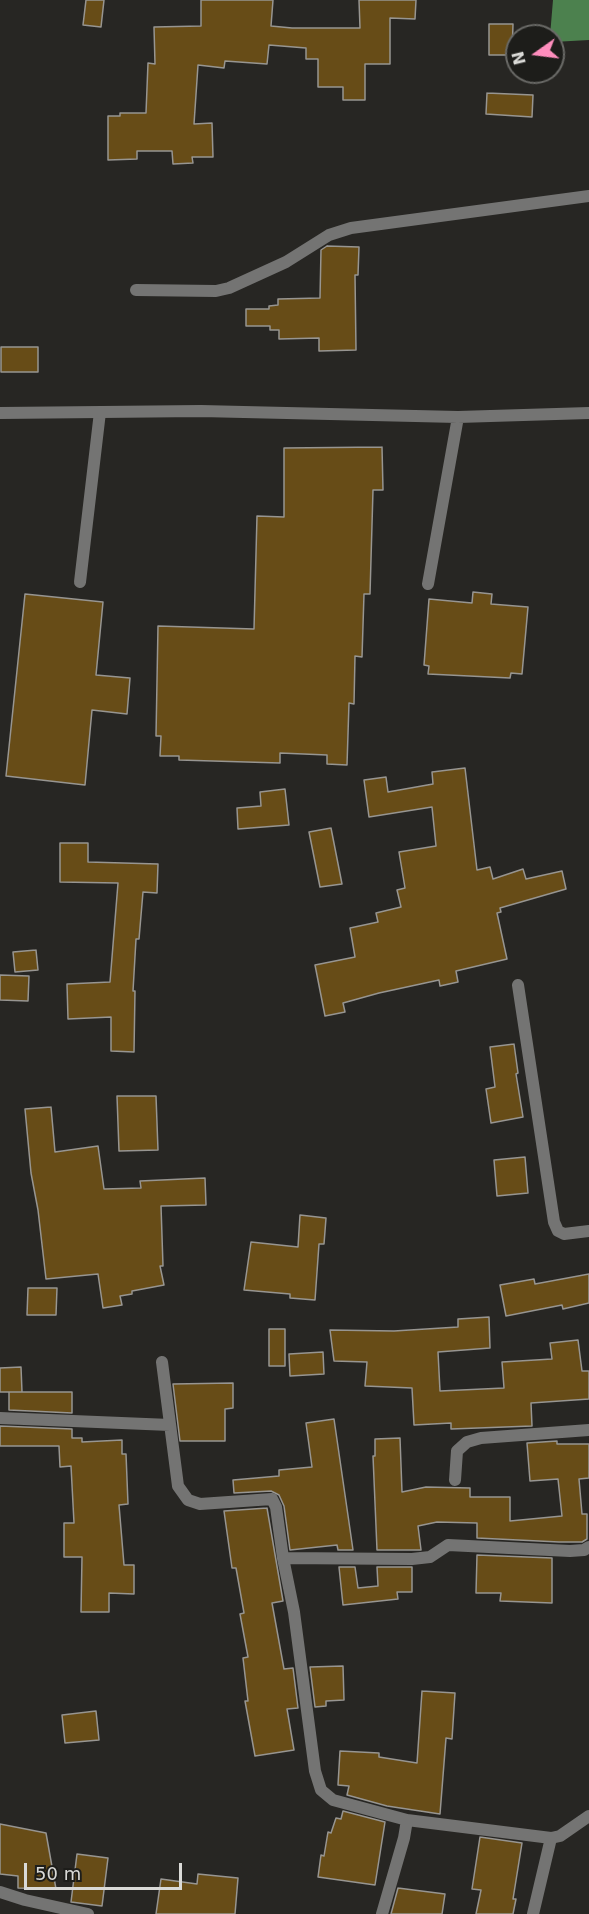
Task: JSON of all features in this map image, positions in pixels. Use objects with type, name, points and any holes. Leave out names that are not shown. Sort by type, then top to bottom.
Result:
[{"type":"street","points":[[136,290],[216,291],[229,288],[286,262],[329,235],[351,228],[589,196]]},
{"type":"street","points":[[0,413],[201,411],[458,417],[589,413]]},
{"type":"street","points":[[80,582],[100,412]]},
{"type":"street","points":[[428,584],[458,417]]},
{"type":"street","points":[[518,985],[554,1222],[558,1231],[564,1234],[589,1231]]},
{"type":"street","points":[[162,1362],[178,1486],[188,1500],[200,1504],[272,1499],[276,1507],[294,1612],[315,1771],[321,1790],[333,1800],[407,1820],[551,1838],[560,1836],[589,1816]]},
{"type":"street","points":[[0,1418],[170,1425]]},
{"type":"street","points":[[455,1480],[457,1451],[467,1442],[481,1438],[589,1430]]},
{"type":"street","points":[[283,1558],[412,1559],[430,1557],[448,1545],[570,1551],[584,1550],[589,1547]]},
{"type":"street","points":[[382,1914],[407,1820]]},
{"type":"street","points":[[533,1914],[551,1838]]},
{"type":"street","points":[[0,1892],[88,1914]]},
{"type":"shaded area","points":[[553,0],[589,0],[589,40],[565,41],[565,24],[551,24]]},
{"type":"building","points":[[86,0],[104,0],[101,27],[83,25]]},
{"type":"building","points":[[201,0],[273,0],[271,26],[360,28],[359,0],[416,0],[415,19],[390,18],[390,64],[365,64],[365,100],[343,100],[343,87],[318,87],[318,59],[306,59],[306,48],[269,45],[267,64],[225,61],[224,68],[198,65],[194,124],[212,123],[213,157],[192,157],[193,163],[173,164],[172,151],[137,151],[137,159],[108,160],[108,116],[120,116],[120,113],[146,113],[148,63],[155,64],[154,27],[201,26]]},
{"type":"building","points":[[489,24],[505,24],[505,55],[489,55]]},
{"type":"building","points":[[487,93],[533,95],[532,117],[486,114]]},
{"type":"building","points":[[327,246],[359,247],[358,275],[355,275],[356,350],[319,351],[319,338],[279,339],[279,330],[270,330],[270,326],[246,326],[246,309],[269,309],[269,306],[278,305],[278,299],[320,298],[321,250]]},
{"type":"building","points":[[1,347],[38,347],[38,372],[1,372]]},
{"type":"building","points":[[382,447],[383,490],[373,490],[370,594],[364,594],[362,657],[355,656],[354,704],[349,703],[347,765],[327,764],[327,755],[280,753],[280,763],[179,760],[179,756],[160,756],[161,736],[156,736],[158,626],[254,629],[257,516],[284,517],[284,448]]},
{"type":"building","points":[[473,592],[492,594],[491,604],[528,607],[522,674],[511,673],[510,678],[428,674],[429,666],[424,665],[429,599],[472,603]]},
{"type":"building","points":[[25,594],[103,602],[96,675],[130,678],[127,714],[92,710],[85,785],[6,776]]},
{"type":"building","points":[[465,768],[477,870],[490,867],[493,879],[523,869],[526,879],[562,871],[566,889],[500,908],[501,912],[497,913],[507,959],[456,971],[458,982],[440,986],[439,980],[379,993],[343,1003],[345,1012],[325,1016],[315,965],[355,957],[350,928],[378,922],[376,913],[401,907],[397,890],[405,888],[399,852],[436,846],[432,807],[369,817],[364,780],[386,777],[388,792],[433,784],[432,772]]},
{"type":"building","points":[[285,789],[289,825],[238,829],[237,808],[261,806],[260,792]]},
{"type":"building","points":[[331,828],[342,884],[320,887],[309,832]]},
{"type":"building","points":[[60,843],[88,843],[88,862],[158,864],[157,893],[143,892],[139,939],[136,939],[133,991],[135,991],[134,1052],[111,1051],[111,1017],[68,1019],[67,984],[110,982],[118,883],[60,882]]},
{"type":"building","points":[[36,950],[38,970],[15,972],[13,952]]},
{"type":"building","points":[[0,975],[29,976],[28,1001],[0,1000]]},
{"type":"building","points":[[514,1044],[523,1117],[491,1123],[486,1089],[495,1087],[490,1047]]},
{"type":"building","points":[[117,1096],[156,1096],[158,1150],[119,1151]]},
{"type":"building","points":[[51,1107],[55,1152],[98,1146],[104,1189],[141,1188],[140,1181],[205,1178],[206,1205],[161,1206],[163,1266],[160,1266],[164,1285],[132,1291],[132,1294],[120,1296],[122,1305],[103,1308],[98,1274],[46,1279],[31,1173],[25,1109]]},
{"type":"building","points":[[525,1157],[528,1193],[497,1196],[494,1160]]},
{"type":"building","points":[[300,1215],[326,1218],[324,1244],[319,1244],[315,1300],[290,1298],[290,1294],[244,1290],[251,1242],[298,1247]]},
{"type":"building","points":[[589,1274],[589,1303],[563,1309],[562,1305],[506,1316],[500,1285],[534,1279],[535,1284]]},
{"type":"building","points":[[28,1288],[57,1288],[56,1315],[27,1315]]},
{"type":"building","points":[[489,1317],[490,1348],[438,1352],[440,1391],[504,1388],[502,1362],[552,1359],[550,1343],[578,1340],[582,1371],[589,1371],[589,1399],[531,1403],[532,1426],[451,1429],[451,1423],[414,1425],[412,1388],[365,1386],[367,1362],[334,1361],[330,1330],[394,1331],[458,1327],[458,1319]]},
{"type":"building","points":[[269,1329],[285,1329],[285,1366],[269,1366]]},
{"type":"building","points":[[323,1352],[324,1374],[290,1376],[289,1354]]},
{"type":"building","points":[[21,1367],[22,1392],[0,1392],[0,1368]]},
{"type":"building","points":[[233,1383],[233,1408],[225,1409],[225,1441],[180,1441],[173,1384]]},
{"type":"building","points":[[9,1392],[72,1392],[72,1413],[9,1410]]},
{"type":"building","points":[[334,1419],[353,1550],[338,1550],[337,1545],[290,1550],[284,1506],[279,1495],[271,1491],[234,1493],[233,1480],[279,1476],[279,1470],[312,1467],[306,1423]]},
{"type":"building","points":[[0,1426],[72,1429],[72,1438],[82,1438],[82,1442],[122,1440],[122,1454],[126,1454],[128,1504],[119,1505],[124,1565],[134,1565],[134,1594],[109,1593],[109,1612],[81,1612],[82,1557],[64,1557],[64,1523],[74,1523],[71,1466],[60,1467],[59,1446],[0,1446]]},
{"type":"building","points":[[400,1438],[402,1492],[426,1487],[470,1488],[470,1497],[510,1497],[510,1521],[562,1516],[558,1479],[530,1481],[527,1443],[557,1441],[557,1444],[589,1444],[589,1478],[579,1479],[582,1514],[587,1514],[587,1539],[582,1542],[559,1542],[477,1538],[477,1523],[437,1522],[418,1526],[421,1550],[377,1550],[373,1456],[375,1456],[375,1439]]},
{"type":"building","points":[[267,1508],[283,1601],[272,1603],[284,1669],[293,1668],[298,1708],[287,1709],[294,1750],[255,1756],[245,1701],[248,1701],[243,1658],[248,1657],[240,1614],[244,1613],[236,1568],[232,1568],[224,1511]]},
{"type":"building","points":[[477,1555],[552,1558],[552,1603],[500,1601],[501,1593],[476,1593]]},
{"type":"building","points":[[339,1567],[355,1567],[358,1588],[378,1586],[377,1567],[412,1567],[412,1592],[397,1592],[398,1599],[343,1605]]},
{"type":"building","points":[[343,1666],[344,1700],[326,1701],[326,1706],[315,1707],[310,1667]]},
{"type":"building","points":[[422,1691],[455,1693],[452,1739],[446,1738],[440,1814],[387,1806],[347,1795],[349,1786],[338,1785],[340,1751],[379,1753],[379,1757],[417,1763]]},
{"type":"building","points":[[96,1711],[99,1740],[65,1743],[62,1715]]},
{"type":"building","points":[[343,1811],[385,1822],[375,1885],[318,1877],[321,1855],[324,1856],[328,1832],[331,1833],[336,1818],[341,1819]]},
{"type":"building","points":[[0,1824],[46,1833],[56,1889],[18,1888],[18,1876],[0,1874]]},
{"type":"building","points":[[480,1837],[522,1843],[513,1899],[516,1899],[513,1914],[476,1914],[481,1890],[472,1889]]},
{"type":"building","points":[[77,1854],[108,1858],[102,1906],[71,1902]]},
{"type":"building","points":[[198,1874],[238,1878],[235,1914],[156,1914],[161,1879],[197,1884]]},
{"type":"building","points":[[398,1888],[445,1894],[442,1914],[391,1914]]}]
